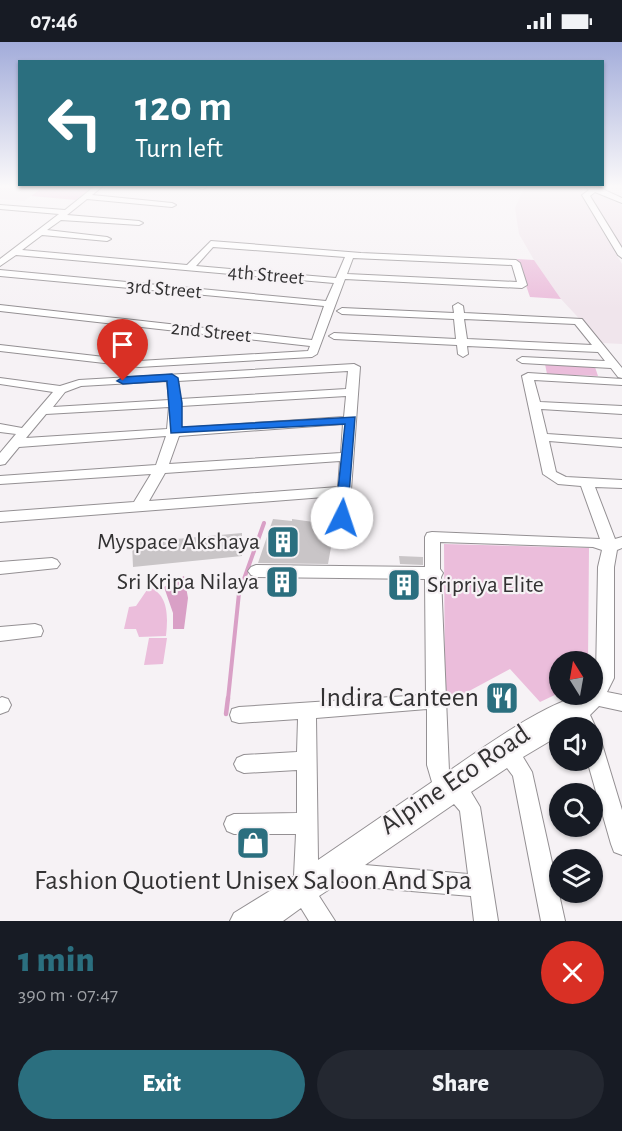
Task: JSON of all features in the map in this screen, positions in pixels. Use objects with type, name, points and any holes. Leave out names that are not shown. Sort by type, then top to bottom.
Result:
[{"type":"street","points":[[0,263],[46,227]]},
{"type":"street","points":[[605,227],[622,255]]},
{"type":"street","points":[[39,232],[107,239]]},
{"type":"street","points":[[189,268],[211,244],[361,256],[356,277]]},
{"type":"street","name":"4th Street","points":[[14,252],[339,279],[356,277],[522,285],[516,263],[361,256]]},
{"type":"street","points":[[0,348],[140,364],[313,348],[350,255]]},
{"type":"street","name":"3rd Street","points":[[0,273],[329,304]]},
{"type":"street","name":"2nd Street","points":[[0,308],[313,348]]},
{"type":"street","points":[[342,311],[458,311],[578,321],[622,375]]},
{"type":"street","points":[[458,311],[463,354]]},
{"type":"street","points":[[334,336],[600,349]]},
{"type":"street","points":[[522,360],[613,365]]},
{"type":"street","points":[[0,381],[60,390],[79,383],[354,367],[342,518]]},
{"type":"street","points":[[622,381],[528,376],[550,474],[563,482],[622,484]]},
{"type":"street","points":[[138,507],[162,470],[176,431],[176,403],[172,378]]},
{"type":"street","points":[[0,461],[60,390]]},
{"type":"street","points":[[44,411],[353,392]]},
{"type":"street","points":[[534,405],[622,410]]},
{"type":"street","points":[[16,443],[351,420]]},
{"type":"street","points":[[0,428],[25,432]]},
{"type":"street","points":[[542,437],[622,443]]},
{"type":"street","points":[[0,480],[348,456]]},
{"type":"street","points":[[582,482],[611,545],[606,567],[606,678],[587,711]]},
{"type":"street","points":[[0,517],[344,491]]},
{"type":"street","points":[[486,921],[470,807],[450,788],[437,765],[435,573],[432,537],[593,542],[611,545]]},
{"type":"street","points":[[0,568],[52,564]]},
{"type":"street","points":[[256,571],[435,573]]},
{"type":"street","points":[[0,634],[35,631]]},
{"type":"street","points":[[587,711],[622,703]]},
{"type":"street","points":[[239,716],[422,704]]},
{"type":"street","name":"Alpine Eco Road","points":[[242,921],[266,917],[505,750],[577,704],[587,711]]},
{"type":"street","points":[[307,711],[307,868],[304,889],[323,921]]},
{"type":"street","points":[[505,750],[522,772],[553,921]]},
{"type":"street","points":[[244,764],[307,760]]},
{"type":"street","points":[[600,771],[622,844]]},
{"type":"street","name":"Alpine Eco Road","points":[[304,889],[345,867],[450,788]]},
{"type":"street","points":[[234,824],[306,823]]},
{"type":"street","points":[[345,867],[351,875],[482,886]]},
{"type":"shaded area","points":[[518,227],[600,227],[622,264],[622,344],[602,343],[561,299],[519,234]]},
{"type":"shaded area","points":[[609,227],[622,227],[622,249]]},
{"type":"shaded area","points":[[517,259],[534,260],[561,299],[530,297]]},
{"type":"shaded area","points":[[545,364],[595,367],[598,376],[547,374]]},
{"type":"shaded area","points":[[444,544],[589,548],[588,651],[549,651],[549,698],[540,702],[510,669],[445,704]]},
{"type":"shaded area","points":[[184,576],[188,598],[184,629],[173,629],[173,613],[164,587]]},
{"type":"shaded area","points":[[149,587],[156,591],[164,601],[167,614],[166,636],[139,637],[136,629],[124,629],[129,607],[136,606]]},
{"type":"shaded area","points":[[149,638],[167,638],[163,664],[144,665]]},
{"type":"building","points":[[273,519],[292,521],[292,519],[335,525],[328,564],[258,563]]},
{"type":"building","points":[[242,533],[242,556],[133,567],[132,543]]},
{"type":"building","points":[[399,556],[423,557],[423,565],[400,564]]},
{"type":"building","name":"Sripriya Elite","points":[[391,581],[417,581],[418,592],[392,592]]},
{"type":"waterway","points":[[228,699],[239,593],[264,523]]},
{"type":"waterway","points":[[226,714],[228,698]]},
{"type":"place","name":"Myspace Akshaya","points":[[283,542]]},
{"type":"place","name":"Sri Kripa Nilaya","points":[[282,582]]},
{"type":"place","name":"Sripriya Elite","points":[[404,585]]},
{"type":"place","name":"Indira Canteen","points":[[502,698]]},
{"type":"place","name":"Fashion Quotient Unisex Saloon And Spa","points":[[253,843]]},
{"type":"route","points":[[123,381],[172,378],[176,403],[176,431],[351,420],[342,518]]}]
